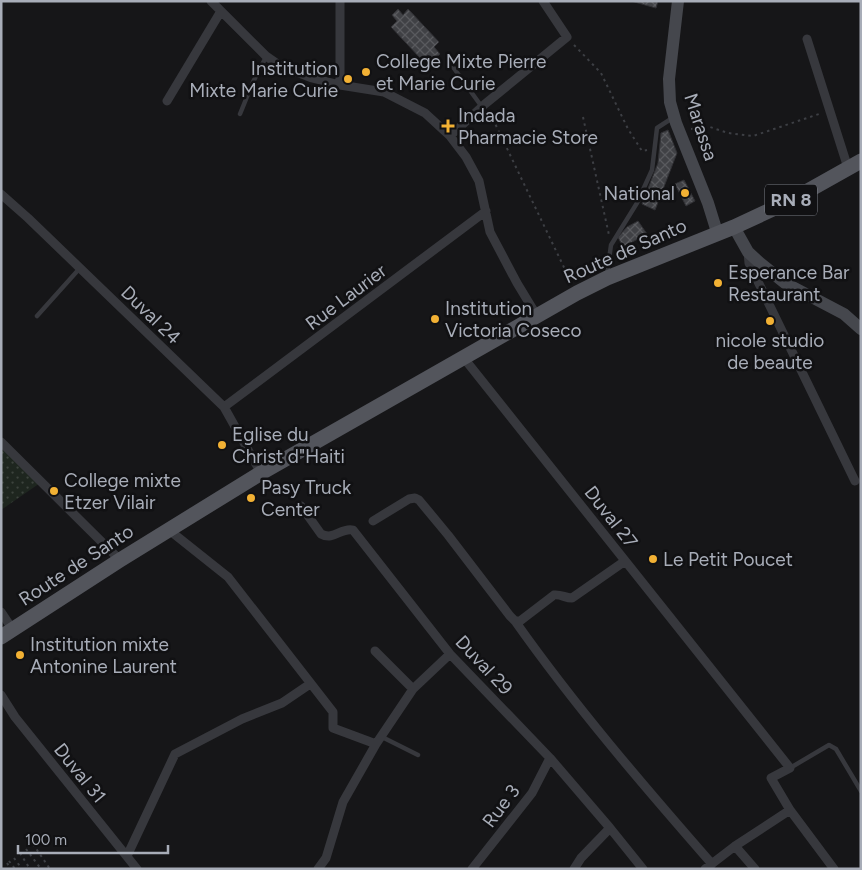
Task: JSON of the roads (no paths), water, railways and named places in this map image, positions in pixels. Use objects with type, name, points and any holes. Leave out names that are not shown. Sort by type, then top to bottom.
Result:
[{"type":"main road","name":"Marassa","points":[[678,1],[669,79],[670,102],[718,232]]},
{"type":"main road","name":"Route de Santo","points":[[7,634],[120,560],[261,472],[577,293],[607,278],[734,227],[788,202],[854,165]]},
{"type":"main road","points":[[734,227],[748,252],[785,282],[844,314],[861,329]]},
{"type":"street","points":[[210,1],[266,56],[279,65],[312,78],[340,85],[384,92],[424,113],[450,136],[466,157],[479,181],[490,232],[537,316]]},
{"type":"street","points":[[340,1],[340,85]]},
{"type":"street","points":[[450,136],[483,106],[567,38],[543,1]]},
{"type":"street","points":[[167,101],[221,11]]},
{"type":"street","points":[[807,39],[831,110],[854,165]]},
{"type":"street","name":"Duval 24","points":[[1,194],[224,407],[261,472]]},
{"type":"street","name":"Rue Laurier","points":[[224,407],[486,211]]},
{"type":"street","points":[[748,252],[749,264],[855,481]]},
{"type":"street","name":"Duval 27","points":[[463,357],[790,768]]},
{"type":"street","points":[[1,442],[120,560]]},
{"type":"street","points":[[373,522],[410,499],[415,498],[419,500],[515,620],[540,657],[708,866],[790,810]]},
{"type":"street","name":"Duval 29","points":[[301,506],[325,537],[330,537],[348,529],[353,530],[450,654],[550,758],[643,869]]},
{"type":"street","points":[[169,530],[228,577],[333,712],[333,728],[379,740]]},
{"type":"street","points":[[515,620],[520,621],[554,595],[572,598],[625,561]]},
{"type":"street","points":[[1,612],[7,634]]},
{"type":"street","points":[[375,651],[413,689]]},
{"type":"street","points":[[318,869],[326,858],[344,802],[379,740],[413,689],[450,654]]},
{"type":"street","points":[[127,856],[174,754],[242,719],[282,703],[310,684]]},
{"type":"street","name":"Duval 31","points":[[1,695],[15,717],[137,869]]},
{"type":"street","name":"Rue 3","points":[[472,869],[532,793],[550,758]]},
{"type":"street","points":[[790,768],[771,778],[790,810],[834,869]]},
{"type":"street","points":[[574,869],[581,858],[610,828]]},
{"type":"street","points":[[735,846],[755,869]]},
{"type":"lane","points":[[240,114],[266,56]]},
{"type":"lane","points":[[453,67],[483,106]]},
{"type":"lane","points":[[607,278],[611,245],[636,203],[652,170],[657,128],[674,117]]},
{"type":"lane","points":[[36,316],[80,268]]},
{"type":"lane","points":[[379,740],[418,755]]},
{"type":"lane","points":[[790,768],[829,745],[836,748],[861,791]]},
{"type":"place","name":"College Mixte Pierre et Marie Curie","points":[[366,72]]},
{"type":"place","name":"Institution Mixte Marie Curie","points":[[348,79]]},
{"type":"place","name":"Indada Pharmacie Store","points":[[448,126]]},
{"type":"place","name":"National","points":[[685,193]]},
{"type":"place","name":"Esperance Bar Restaurant","points":[[718,283]]},
{"type":"place","name":"Institution Victoria Coseco","points":[[435,319]]},
{"type":"place","name":"nicole studio de beaute","points":[[770,321]]},
{"type":"place","name":"Eglise du Christ d\"Haiti","points":[[222,445]]},
{"type":"place","name":"College mixte Etzer Vilair","points":[[54,491]]},
{"type":"place","name":"Pasy Truck Center","points":[[251,498]]},
{"type":"place","name":"Le Petit Poucet","points":[[653,559]]},
{"type":"place","name":"Institution mixte Antonine Laurent","points":[[20,655]]}]
